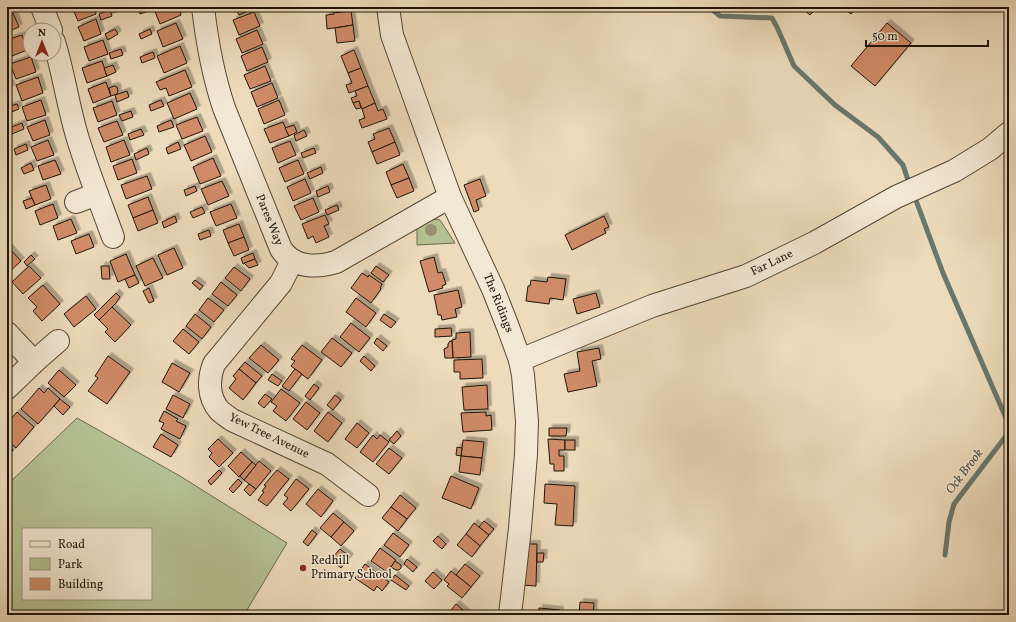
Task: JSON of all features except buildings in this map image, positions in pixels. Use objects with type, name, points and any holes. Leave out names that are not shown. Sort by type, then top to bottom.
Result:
[{"type":"street","points":[[42,7],[47,22]]},
{"type":"street","name":"Pares Way","points":[[203,7],[207,43],[217,88],[224,108],[281,249],[292,261]]},
{"type":"street","name":"The Ridings","points":[[388,7],[390,26],[394,42],[450,197],[493,290],[520,360],[528,421],[520,528],[510,615]]},
{"type":"street","points":[[60,62],[77,139],[113,237]]},
{"type":"street","name":"Far Lane","points":[[520,360],[652,306],[746,276],[814,243],[896,197],[954,171],[990,149],[1009,134]]},
{"type":"street","points":[[76,202],[97,194]]},
{"type":"street","points":[[292,261],[311,266],[324,266],[336,262],[450,197]]},
{"type":"street","name":"Yew Tree Avenue","points":[[292,261],[281,284],[214,364],[210,376],[211,395],[219,410],[232,420],[327,464],[368,495]]},
{"type":"street","points":[[7,333],[34,362]]},
{"type":"street","points":[[7,388],[58,341]]},
{"type":"green space","points":[[425,220],[440,220],[455,243],[417,245],[417,224]]},
{"type":"green space","points":[[77,418],[180,476],[287,543],[244,615],[7,615],[7,485]]},
{"type":"waterway","points":[[709,7],[720,16],[772,18],[794,66],[835,105],[878,137],[903,165],[910,186]]},
{"type":"waterway","points":[[914,195],[943,273],[1009,425]]},
{"type":"waterway","name":"Ock Brook","points":[[945,555],[949,522],[954,504],[1009,432]]},
{"type":"place","name":"Redhill Primary School","points":[[303,568]]}]
